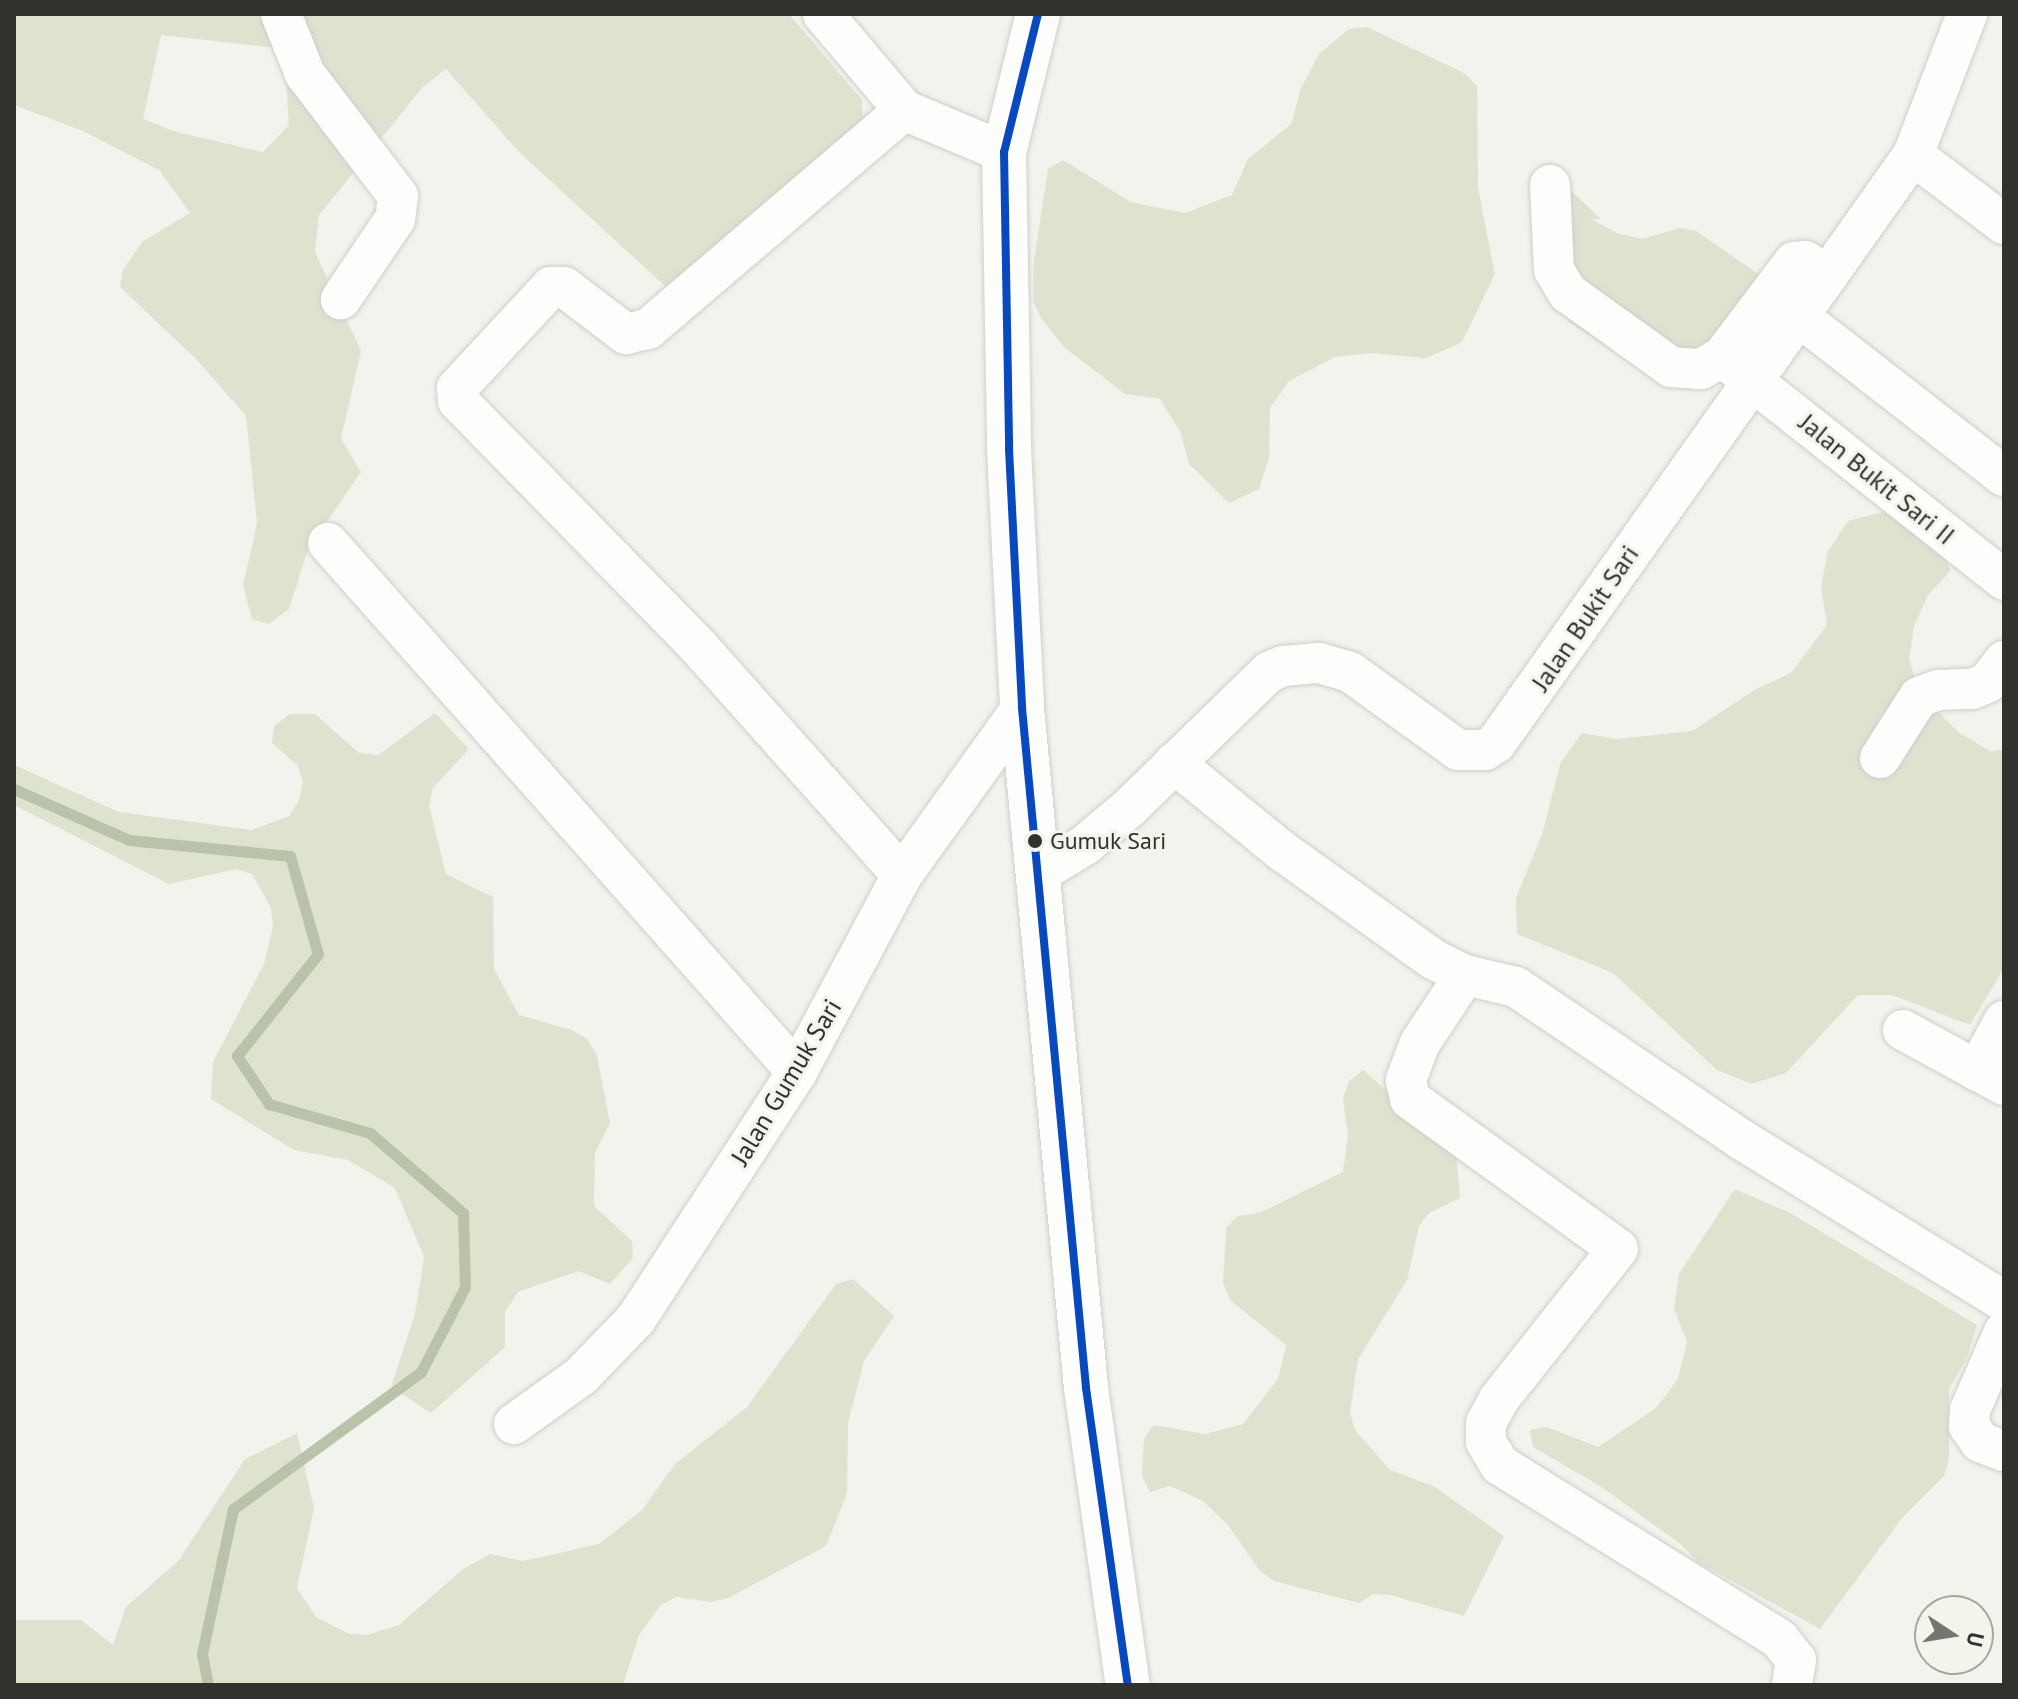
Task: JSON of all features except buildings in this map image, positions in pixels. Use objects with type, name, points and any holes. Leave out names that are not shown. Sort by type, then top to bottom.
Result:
[{"type":"main road","points":[[1038,14],[1004,152],[1009,449],[1022,708],[1086,1388],[1128,1685]]},
{"type":"street","points":[[281,14],[305,74],[398,196],[395,219],[341,299]]},
{"type":"street","points":[[823,14],[904,110],[1004,152]]},
{"type":"street","name":"Jalan Bukit Sari","points":[[1037,874],[1085,845],[1269,672],[1301,663],[1350,672],[1458,750],[1485,750],[1547,677],[1736,367],[1797,315],[1913,155],[1967,14]]},
{"type":"street","points":[[902,875],[699,647],[458,401],[457,388],[551,287],[564,287],[626,334],[648,329],[904,110]]},
{"type":"street","points":[[1913,155],[2004,224]]},
{"type":"street","points":[[1550,185],[1554,270],[1568,293],[1671,367],[1736,367],[1794,262],[1805,261],[1828,275]]},
{"type":"street","points":[[1797,315],[2004,476]]},
{"type":"street","name":"Jalan Bukit Sari II","points":[[1736,367],[2004,580]]},
{"type":"street","points":[[328,543],[797,1072]]},
{"type":"street","points":[[1880,758],[1919,697],[1938,690],[1972,689],[1987,683],[2004,661]]},
{"type":"street","name":"Jalan Gumuk Sari","points":[[514,1424],[581,1376],[621,1339],[797,1072],[902,875],[1022,708]]},
{"type":"street","points":[[1174,763],[1282,851],[1433,959],[1465,975],[1516,987],[1742,1140],[2004,1301]]},
{"type":"street","points":[[1465,975],[1420,1043],[1406,1080],[1410,1099],[1618,1249],[1499,1399],[1486,1423],[1486,1442],[1500,1465],[1779,1639],[1796,1660],[1792,1685]]},
{"type":"street","points":[[1903,1030],[1990,1078],[2004,1021]]},
{"type":"street","points":[[2004,1332],[1970,1410],[1969,1426],[1980,1442],[2004,1451]]},
{"type":"green space","points":[[14,14],[789,14],[862,100],[863,120],[666,287],[518,151],[446,69],[423,87],[319,215],[315,252],[361,351],[341,439],[361,472],[308,549],[289,609],[269,624],[252,619],[243,585],[257,523],[246,416],[197,360],[120,287],[123,270],[142,242],[190,213],[159,170],[83,131],[14,105]],"holes":[[[161,35],[284,49],[289,125],[263,152],[176,132],[143,119]]]},
{"type":"green space","points":[[1367,27],[1464,73],[1477,86],[1478,188],[1495,274],[1462,342],[1425,358],[1371,353],[1335,357],[1289,381],[1270,408],[1269,458],[1259,489],[1229,503],[1189,464],[1180,431],[1160,399],[1125,394],[1064,347],[1041,318],[1033,301],[1034,260],[1048,169],[1063,160],[1131,202],[1185,213],[1232,195],[1248,159],[1291,124],[1301,88],[1319,54],[1349,29]]},
{"type":"green space","points":[[1567,187],[1601,219],[1591,219],[1617,233],[1643,239],[1679,228],[1696,231],[1764,278],[1722,335],[1696,350],[1617,353],[1569,322],[1563,305]]},
{"type":"green space","points":[[1882,512],[1929,530],[1951,570],[1928,595],[1914,626],[1909,660],[1920,693],[1958,732],[1990,751],[2004,750],[2004,968],[1970,1025],[1892,995],[1858,995],[1786,1073],[1751,1084],[1717,1070],[1613,973],[1517,934],[1516,898],[1542,834],[1561,762],[1582,733],[1616,739],[1692,731],[1756,689],[1791,673],[1827,625],[1821,587],[1828,551],[1848,521]]},
{"type":"green space","points":[[435,713],[469,749],[433,788],[429,805],[446,874],[493,897],[494,969],[519,1015],[572,1030],[587,1039],[597,1055],[610,1123],[595,1153],[594,1206],[632,1241],[633,1258],[610,1284],[578,1271],[518,1292],[505,1312],[505,1347],[431,1413],[391,1387],[415,1314],[424,1257],[395,1188],[348,1160],[294,1150],[211,1099],[213,1062],[264,964],[273,926],[271,908],[252,874],[236,869],[169,884],[14,805],[14,765],[119,812],[252,830],[289,816],[299,800],[303,782],[298,766],[272,743],[274,726],[290,714],[315,714],[359,753],[378,755]]},
{"type":"green space","points":[[1363,1070],[1456,1150],[1460,1198],[1429,1213],[1419,1226],[1407,1280],[1358,1359],[1350,1413],[1355,1430],[1390,1470],[1435,1487],[1504,1536],[1464,1616],[1390,1595],[1373,1594],[1359,1603],[1274,1581],[1259,1570],[1228,1525],[1203,1501],[1170,1486],[1150,1492],[1142,1476],[1144,1439],[1153,1425],[1205,1434],[1243,1424],[1278,1379],[1286,1345],[1230,1300],[1223,1283],[1226,1228],[1238,1216],[1259,1213],[1343,1172],[1348,1135],[1343,1098],[1349,1081]]},
{"type":"green space","points":[[1735,1189],[1792,1214],[1977,1325],[1967,1358],[1949,1389],[1949,1460],[1944,1476],[1902,1518],[1820,1629],[1697,1562],[1682,1545],[1600,1486],[1533,1447],[1530,1430],[1547,1427],[1598,1447],[1655,1409],[1667,1394],[1678,1378],[1687,1342],[1674,1309],[1679,1274]]},
{"type":"green space","points":[[853,1279],[894,1316],[864,1361],[848,1423],[847,1494],[826,1546],[728,1598],[711,1602],[676,1597],[661,1605],[639,1635],[623,1685],[14,1685],[14,1620],[81,1620],[113,1645],[126,1607],[179,1560],[245,1459],[297,1433],[314,1508],[297,1588],[316,1617],[349,1634],[367,1635],[399,1625],[463,1569],[490,1554],[523,1561],[599,1544],[642,1510],[675,1464],[747,1407],[836,1284]]},
{"type":"waterway","points":[[14,789],[129,840],[290,856],[318,954],[237,1056],[269,1104],[370,1133],[463,1213],[465,1287],[421,1372],[233,1509],[202,1654],[208,1685]]},
{"type":"transit line","points":[[1038,14],[1004,152],[1009,449],[1022,708],[1086,1388],[1128,1685]]},
{"type":"place","name":"Gumuk Sari","points":[[1035,841]]}]
